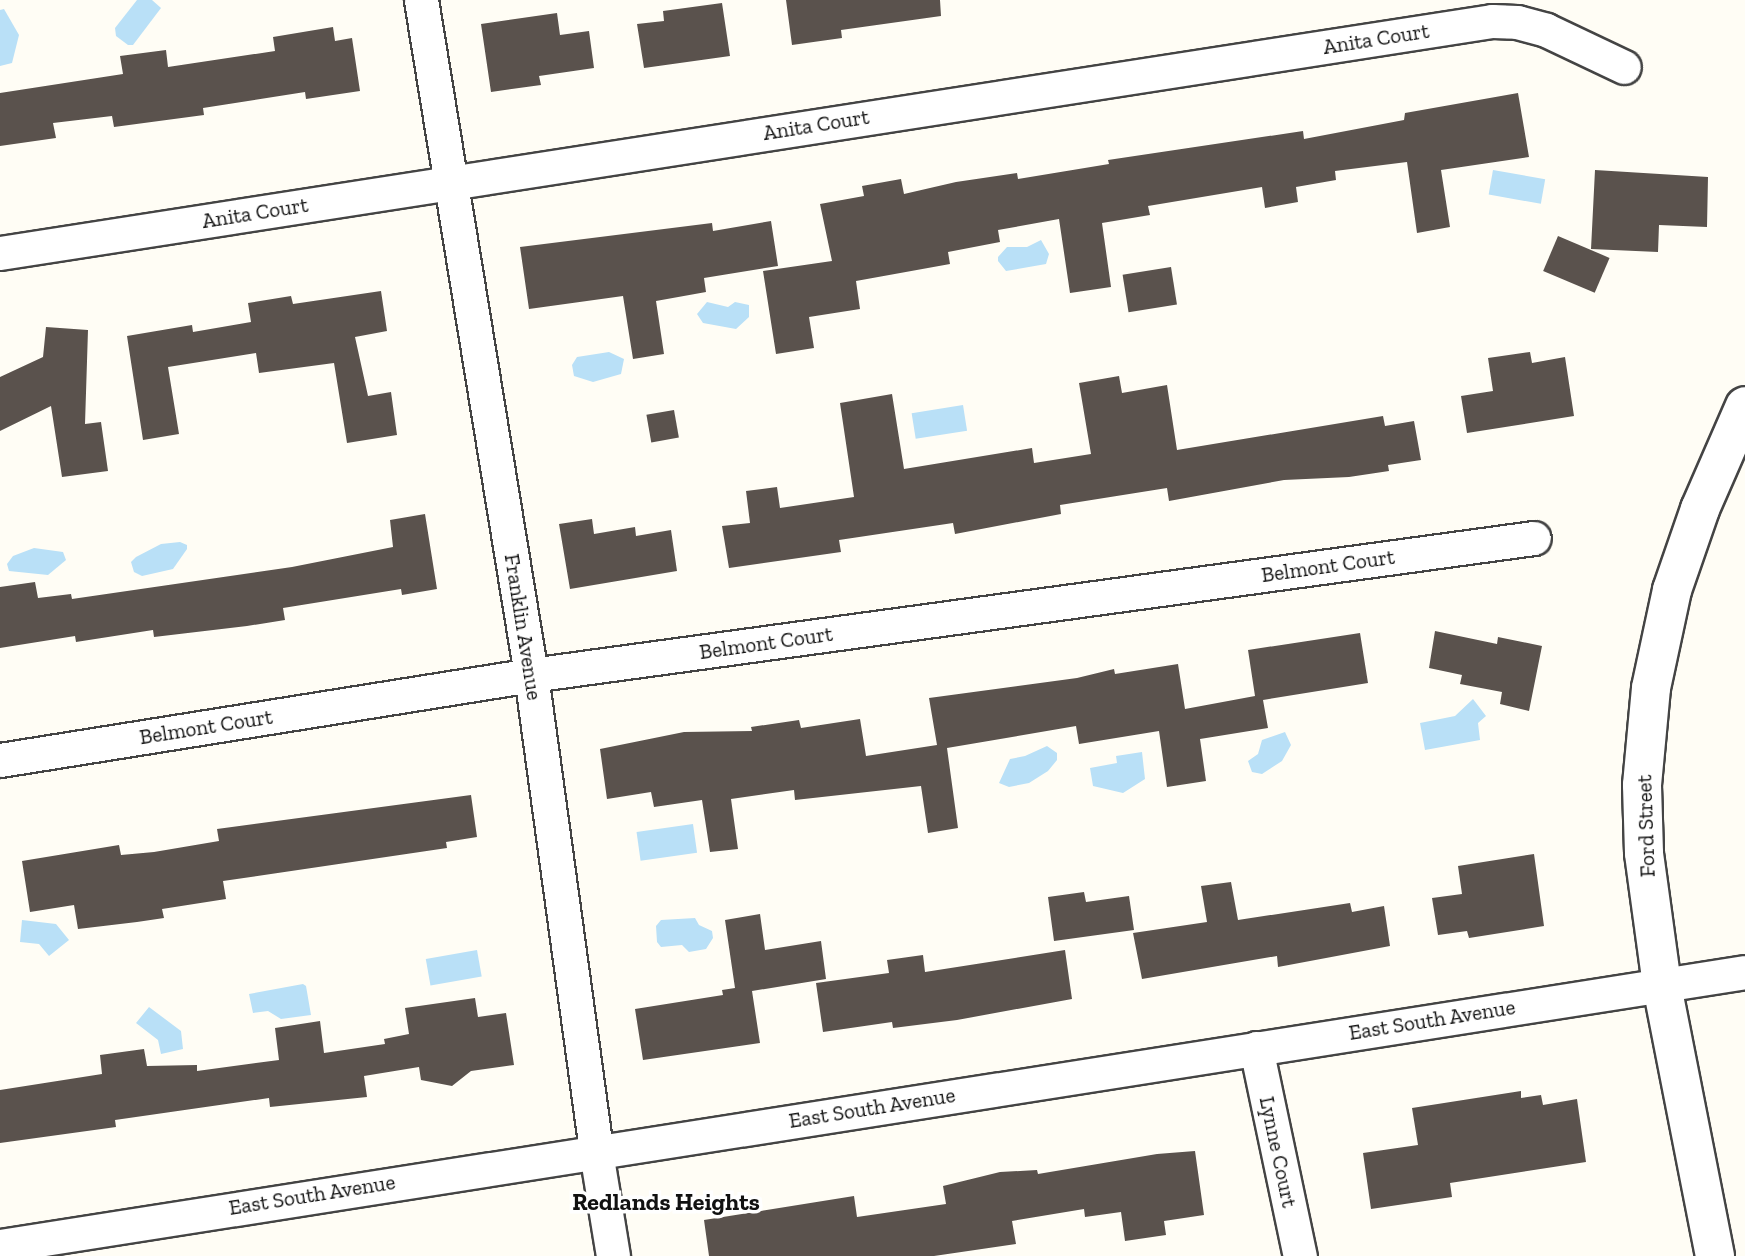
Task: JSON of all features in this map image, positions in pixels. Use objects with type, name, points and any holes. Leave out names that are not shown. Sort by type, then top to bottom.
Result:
[{"type":"street","name":"Franklin Avenue","points":[[421,0],[530,675],[596,1152],[613,1256]]},
{"type":"street","name":"Anita Court","points":[[0,253],[1492,21],[1517,22],[1546,30],[1624,67]]},
{"type":"street","name":"Ford Street","points":[[1715,1256],[1662,985],[1644,853],[1642,785],[1651,688],[1672,590],[1700,509],[1745,406]]},
{"type":"street","name":"Belmont Court","points":[[0,760],[530,675],[1534,538]]},
{"type":"street","name":"East South Avenue","points":[[0,1246],[101,1244],[257,1203],[1745,972]]},
{"type":"street","name":"Lynne Court","points":[[1256,1048],[1300,1256]]},
{"type":"water","points":[[137,0],[152,0],[161,8],[133,45],[128,45],[116,36],[115,28]]},
{"type":"water","points":[[4,9],[19,35],[12,63],[0,66],[0,10]]},
{"type":"water","points":[[1493,170],[1545,179],[1541,204],[1489,195]]},
{"type":"water","points":[[1041,240],[1049,254],[1046,264],[1006,271],[998,261],[998,257],[1007,247],[1027,247]]},
{"type":"water","points":[[707,302],[728,307],[735,302],[749,305],[749,317],[736,329],[703,323],[697,314]]},
{"type":"water","points":[[609,352],[624,359],[621,374],[593,382],[574,376],[572,365],[577,357]]},
{"type":"water","points":[[963,405],[967,431],[916,439],[912,413]]},
{"type":"water","points":[[180,542],[187,545],[187,549],[173,569],[142,576],[134,572],[131,562],[136,557],[161,544]]},
{"type":"water","points":[[34,548],[63,552],[66,560],[48,575],[9,571],[7,564],[13,556]]},
{"type":"water","points":[[1473,699],[1486,716],[1478,723],[1480,740],[1425,750],[1420,723],[1455,716]]},
{"type":"water","points":[[1285,732],[1291,745],[1282,761],[1262,774],[1252,772],[1248,761],[1258,754],[1262,740]]},
{"type":"water","points":[[1047,746],[1057,753],[1057,760],[1048,771],[1029,783],[1009,787],[999,783],[1010,759],[1025,756]]},
{"type":"water","points":[[1142,752],[1145,779],[1123,793],[1093,786],[1090,768],[1117,763],[1116,756]]},
{"type":"water","points":[[693,824],[697,853],[641,861],[637,832]]},
{"type":"water","points":[[695,918],[699,925],[712,931],[713,938],[706,949],[689,952],[682,945],[661,947],[657,942],[656,926],[661,920]]},
{"type":"water","points":[[22,920],[56,924],[69,940],[49,956],[39,944],[20,942]]},
{"type":"water","points":[[477,950],[482,977],[430,986],[426,959]]},
{"type":"water","points":[[303,984],[306,986],[311,1015],[281,1019],[268,1011],[253,1013],[249,994]]},
{"type":"water","points":[[149,1007],[181,1031],[183,1049],[161,1054],[158,1040],[136,1023]]},
{"type":"building","points":[[786,0],[940,0],[941,16],[841,30],[842,38],[792,45]]},
{"type":"building","points":[[722,3],[730,56],[644,68],[637,24],[664,21],[663,11]]},
{"type":"building","points":[[557,13],[560,35],[589,31],[594,68],[539,76],[541,85],[491,92],[481,24]]},
{"type":"building","points":[[333,27],[335,41],[352,38],[360,91],[306,99],[305,92],[203,108],[204,115],[114,127],[112,116],[53,123],[56,138],[0,146],[0,93],[123,74],[120,56],[166,50],[168,67],[275,51],[273,37]]},
{"type":"building","points":[[1518,93],[1529,157],[1441,170],[1450,227],[1417,233],[1407,162],[1335,171],[1336,180],[1296,187],[1298,202],[1265,208],[1262,187],[1148,206],[1150,215],[1102,223],[1111,287],[1070,293],[1059,219],[998,230],[1000,242],[948,252],[950,264],[856,281],[860,309],[809,317],[814,348],[776,354],[763,271],[832,261],[820,204],[864,196],[862,186],[901,179],[904,194],[956,182],[1017,173],[1018,179],[1109,164],[1108,160],[1303,131],[1304,139],[1404,120],[1405,113]]},
{"type":"building","points":[[1595,170],[1708,177],[1707,227],[1659,225],[1658,252],[1591,249]]},
{"type":"building","points":[[771,221],[778,266],[704,278],[706,292],[656,301],[664,354],[633,359],[623,296],[529,309],[520,247],[712,223],[713,231]]},
{"type":"building","points":[[1558,236],[1610,258],[1595,293],[1543,271]]},
{"type":"building","points":[[1171,267],[1177,305],[1129,312],[1123,275]]},
{"type":"building","points":[[381,291],[387,331],[355,337],[368,396],[391,392],[397,435],[347,443],[334,363],[259,373],[256,353],[168,367],[179,434],[143,440],[127,336],[192,325],[193,332],[251,322],[248,303],[291,296],[293,304]]},
{"type":"building","points":[[46,327],[88,330],[85,424],[101,422],[108,471],[62,477],[51,406],[0,431],[0,377],[43,357]]},
{"type":"building","points":[[1530,352],[1532,363],[1565,357],[1574,416],[1467,433],[1461,396],[1493,391],[1488,358]]},
{"type":"building","points":[[1119,376],[1122,393],[1167,385],[1177,450],[1383,416],[1385,426],[1414,421],[1421,460],[1388,465],[1389,471],[1349,477],[1284,480],[1169,501],[1167,488],[1060,505],[1061,514],[955,534],[953,523],[839,540],[841,552],[729,568],[722,526],[750,523],[746,491],[777,487],[780,508],[854,497],[840,403],[892,394],[904,469],[1032,448],[1034,463],[1091,454],[1079,383]]},
{"type":"building","points":[[674,410],[679,438],[651,442],[646,415]]},
{"type":"building","points":[[425,514],[437,589],[402,595],[401,589],[283,608],[285,620],[247,626],[154,637],[153,630],[76,642],[75,636],[0,648],[0,587],[35,582],[38,598],[71,594],[72,599],[292,567],[393,547],[390,520]]},
{"type":"building","points":[[592,519],[594,534],[635,527],[636,536],[671,530],[677,571],[570,589],[559,524]]},
{"type":"building","points":[[1435,631],[1497,644],[1498,637],[1542,646],[1529,711],[1500,704],[1502,692],[1460,684],[1462,675],[1429,668]]},
{"type":"building","points":[[1360,633],[1368,683],[1263,700],[1268,728],[1200,739],[1206,781],[1167,787],[1159,731],[1079,744],[1076,726],[947,748],[958,828],[928,833],[921,786],[795,800],[794,790],[731,799],[738,849],[710,852],[702,800],[654,807],[651,792],[607,799],[600,749],[684,732],[752,731],[751,727],[799,720],[801,728],[860,719],[866,756],[937,745],[929,698],[1077,678],[1114,669],[1115,674],[1178,664],[1185,709],[1255,696],[1248,650]]},
{"type":"building","points":[[471,795],[477,837],[446,842],[447,848],[223,881],[226,899],[162,909],[164,918],[78,929],[74,905],[30,912],[22,861],[119,845],[121,855],[154,852],[219,841],[217,829]]},
{"type":"building","points":[[1534,854],[1544,926],[1469,938],[1467,931],[1438,935],[1432,898],[1462,894],[1458,866]]},
{"type":"building","points":[[1231,882],[1238,920],[1350,903],[1352,912],[1384,906],[1390,946],[1278,967],[1277,956],[1142,979],[1133,933],[1207,922],[1201,886]]},
{"type":"building","points":[[1084,892],[1086,902],[1129,896],[1134,930],[1054,941],[1048,897]]},
{"type":"building","points":[[760,914],[765,950],[821,941],[826,979],[752,991],[760,1043],[643,1060],[635,1009],[723,995],[722,990],[735,988],[725,920]]},
{"type":"building","points":[[1065,950],[1072,999],[957,1020],[893,1028],[892,1022],[823,1032],[816,983],[889,973],[887,960],[923,955],[925,972]]},
{"type":"building","points":[[475,998],[478,1017],[506,1013],[514,1065],[471,1071],[452,1086],[421,1080],[419,1067],[364,1076],[367,1097],[270,1107],[269,1098],[115,1120],[116,1127],[0,1143],[0,1090],[102,1074],[100,1055],[144,1049],[147,1066],[197,1065],[197,1071],[279,1060],[275,1028],[320,1021],[324,1053],[385,1044],[384,1039],[409,1034],[405,1008]]},
{"type":"building","points":[[1521,1091],[1521,1098],[1541,1095],[1543,1105],[1577,1099],[1586,1162],[1450,1183],[1452,1197],[1371,1209],[1363,1153],[1418,1145],[1412,1108]]},
{"type":"building","points":[[1195,1151],[1204,1215],[1164,1221],[1166,1235],[1125,1241],[1121,1212],[1085,1217],[1084,1209],[1012,1221],[1016,1244],[934,1256],[709,1256],[704,1220],[854,1196],[857,1217],[946,1204],[943,1186],[1000,1172],[1037,1170],[1038,1174],[1157,1154]]},
{"type":"district","name":"Redlands Heights","points":[[666,1202]]}]
